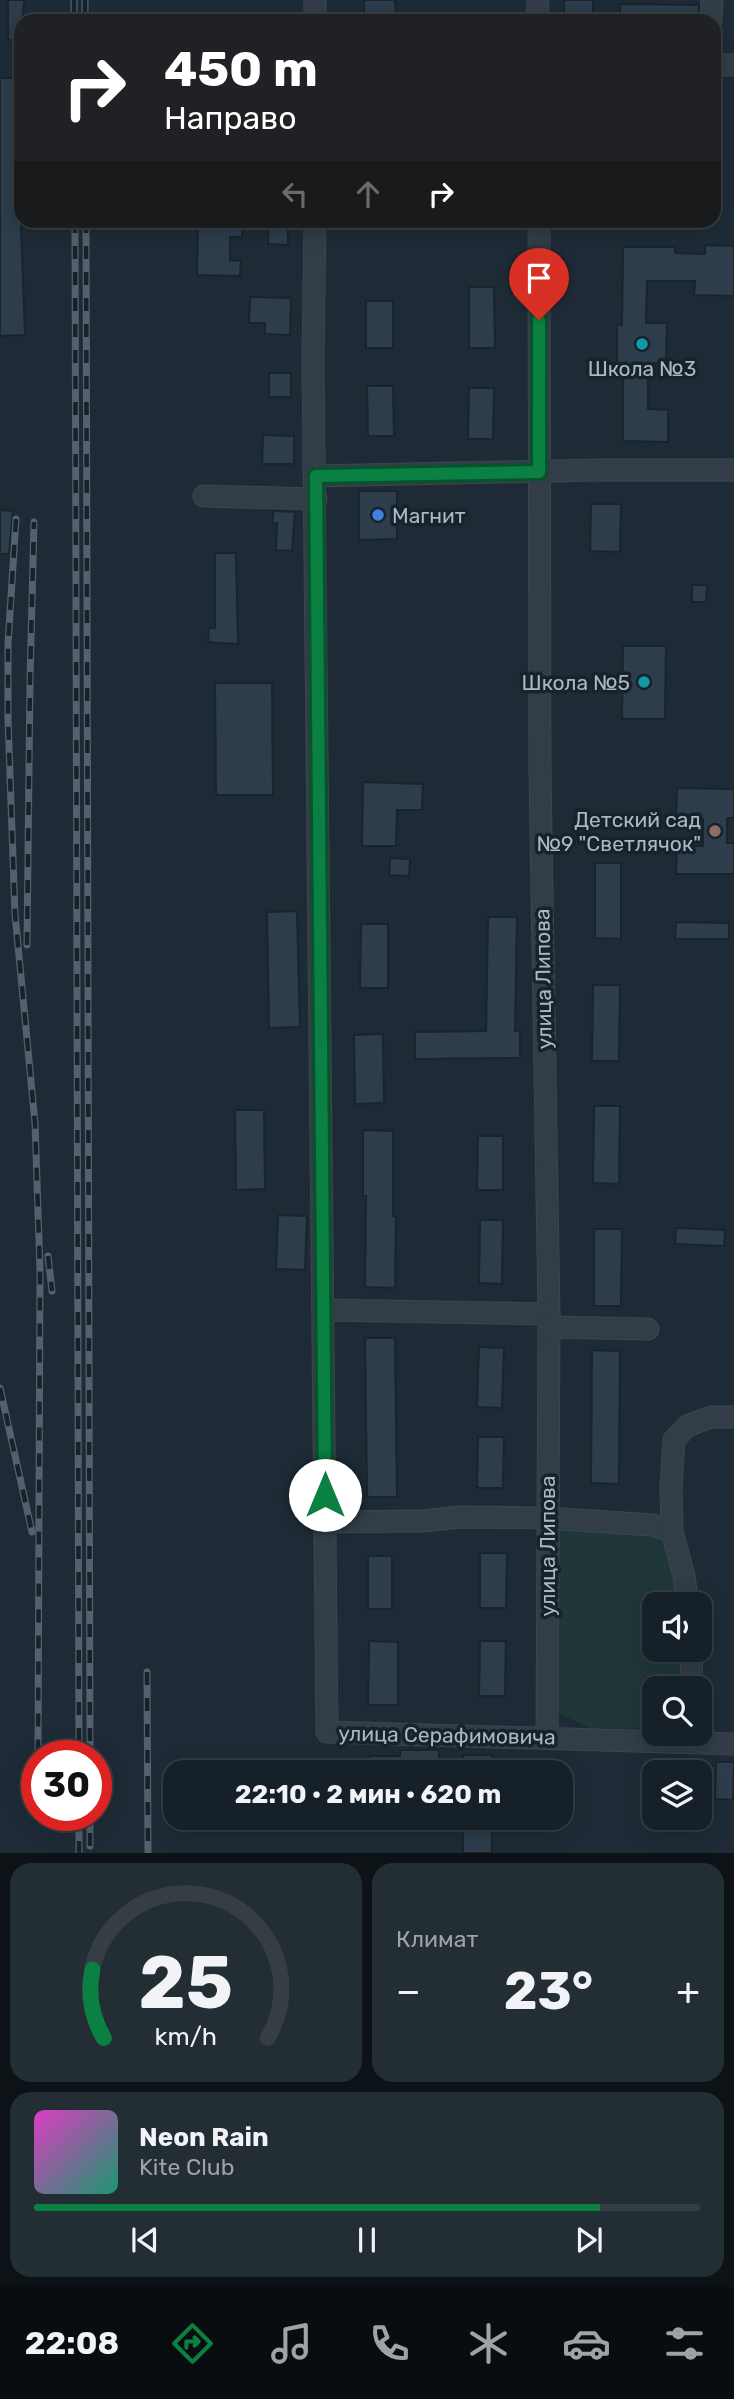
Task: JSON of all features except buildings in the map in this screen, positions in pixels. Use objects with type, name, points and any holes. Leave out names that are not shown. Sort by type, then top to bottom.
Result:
[{"type":"street","name":"улица Серафимовича","points":[[315,228],[313,360],[327,1732],[642,1738]]},
{"type":"street","name":"улица Липова","points":[[539,228],[542,923],[549,1320],[547,1737]]},
{"type":"street","points":[[316,476],[734,470]]},
{"type":"street","points":[[204,496],[316,499]]},
{"type":"street","points":[[324,1310],[549,1320],[648,1329]]},
{"type":"street","points":[[686,1592],[672,1531],[674,1440],[687,1426],[711,1417],[734,1417]]},
{"type":"street","points":[[325,1522],[398,1522],[459,1517],[547,1518],[653,1525],[672,1531]]},
{"type":"street","name":"улица Серафимовича","points":[[712,1741],[734,1744]]},
{"type":"green space","points":[[554,1528],[648,1531],[665,1539],[679,1592],[642,1592],[642,1662],[685,1662],[685,1676],[642,1676],[642,1729],[590,1728],[556,1712]]},
{"type":"railway","points":[[74,0],[74,14]]},
{"type":"railway","points":[[85,0],[85,14]]},
{"type":"railway","points":[[75,228],[79,1740]]},
{"type":"railway","points":[[86,228],[90,1740]]},
{"type":"railway","points":[[16,519],[8,644],[8,719],[15,914],[35,1123],[40,1270],[38,1740]]},
{"type":"railway","points":[[27,945],[34,522]]},
{"type":"railway","points":[[48,1256],[52,1291]]},
{"type":"railway","points":[[0,1388],[32,1532]]},
{"type":"railway","points":[[147,1672],[148,1853]]},
{"type":"railway","points":[[79,1831],[79,1853]]},
{"type":"railway","points":[[90,1831],[90,1846]]},
{"type":"place","name":"Школа №3","points":[[642,344]]},
{"type":"place","name":"Магнит","points":[[378,515]]},
{"type":"place","name":"Школа №5","points":[[644,682]]},
{"type":"place","name":"Детский сад №9 \"Светлячок\"","points":[[715,831]]},
{"type":"route","points":[[325,1495],[316,476],[539,472],[539,320]]}]
